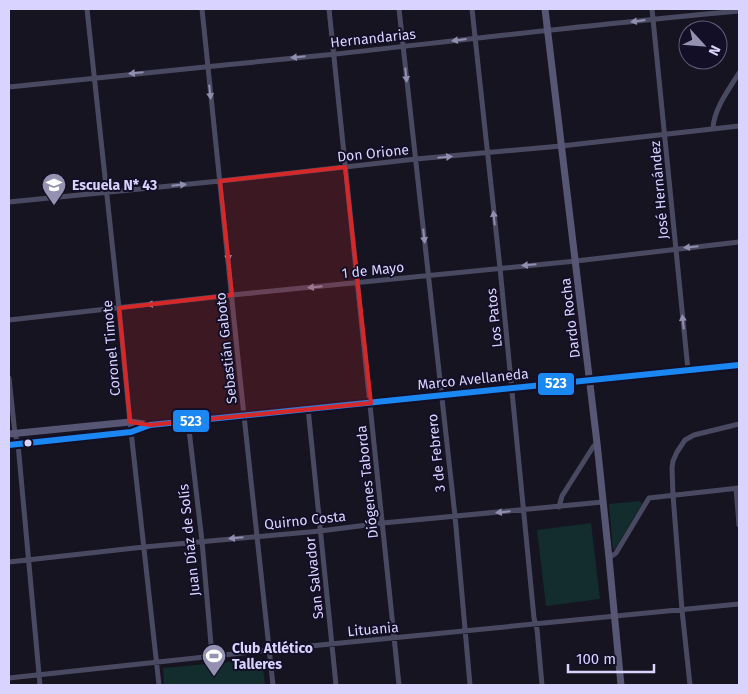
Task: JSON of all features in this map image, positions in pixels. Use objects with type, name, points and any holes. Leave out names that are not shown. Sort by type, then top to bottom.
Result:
[{"type":"street","name":"Coronel Timote","points":[[87,9],[159,685]]},
{"type":"street","name":"Sebastián Gaboto","points":[[202,9],[273,685]]},
{"type":"street","name":"Diógenes Taborda","points":[[330,9],[399,685]]},
{"type":"street","name":"3 de Febrero","points":[[399,9],[455,516],[470,685]]},
{"type":"street","name":"Los Patos","points":[[472,9],[542,685]]},
{"type":"street","name":"Dardo Rocha","points":[[545,9],[597,443],[620,685]]},
{"type":"street","name":"José Hernández","points":[[652,9],[688,370]]},
{"type":"street","name":"Hernandarias","points":[[9,87],[739,11]]},
{"type":"street","points":[[713,128],[721,103],[739,73]]},
{"type":"street","name":"Don Orione","points":[[9,202],[739,126]]},
{"type":"street","name":"1 de Mayo","points":[[9,320],[232,295],[576,261],[739,242]]},
{"type":"street","name":"Marco Avellaneda","points":[[12,434],[130,422],[150,425],[739,365]]},
{"type":"street","points":[[9,378],[12,434],[18,444],[40,685]]},
{"type":"street","name":"San Salvador","points":[[308,408],[336,685]]},
{"type":"street","name":"Juan Díaz de Solís","points":[[188,421],[202,541],[212,656]]},
{"type":"street","points":[[690,685],[672,495],[673,461],[685,440],[694,435],[739,424]]},
{"type":"street","name":"Marco Avellaneda","points":[[9,445],[132,432],[150,425]]},
{"type":"street","points":[[559,507],[562,496],[597,443]]},
{"type":"street","points":[[609,558],[616,554],[648,498],[737,488],[739,525]]},
{"type":"street","name":"Quirno Costa","points":[[9,562],[144,546],[320,531],[382,523],[603,502]]},
{"type":"street","name":"Lituania","points":[[9,678],[269,650],[739,604]]},
{"type":"highlighted area","points":[[345,167],[371,403],[150,425],[130,422],[119,308],[232,295],[220,181]]},
{"type":"green space","points":[[640,501],[642,504],[615,549],[613,549],[609,504]]},
{"type":"green space","points":[[591,523],[600,599],[546,606],[537,530]]},
{"type":"green space","name":"Club Atlético Talleres","points":[[262,659],[265,685],[164,685],[163,668]]},
{"type":"transit line","name":"523","points":[[9,445],[131,432],[150,425],[739,365]]},
{"type":"place","name":"Escuela N* 43","points":[[54,206]]},
{"type":"place","name":"Club Atlético Talleres","points":[[214,677]]}]
